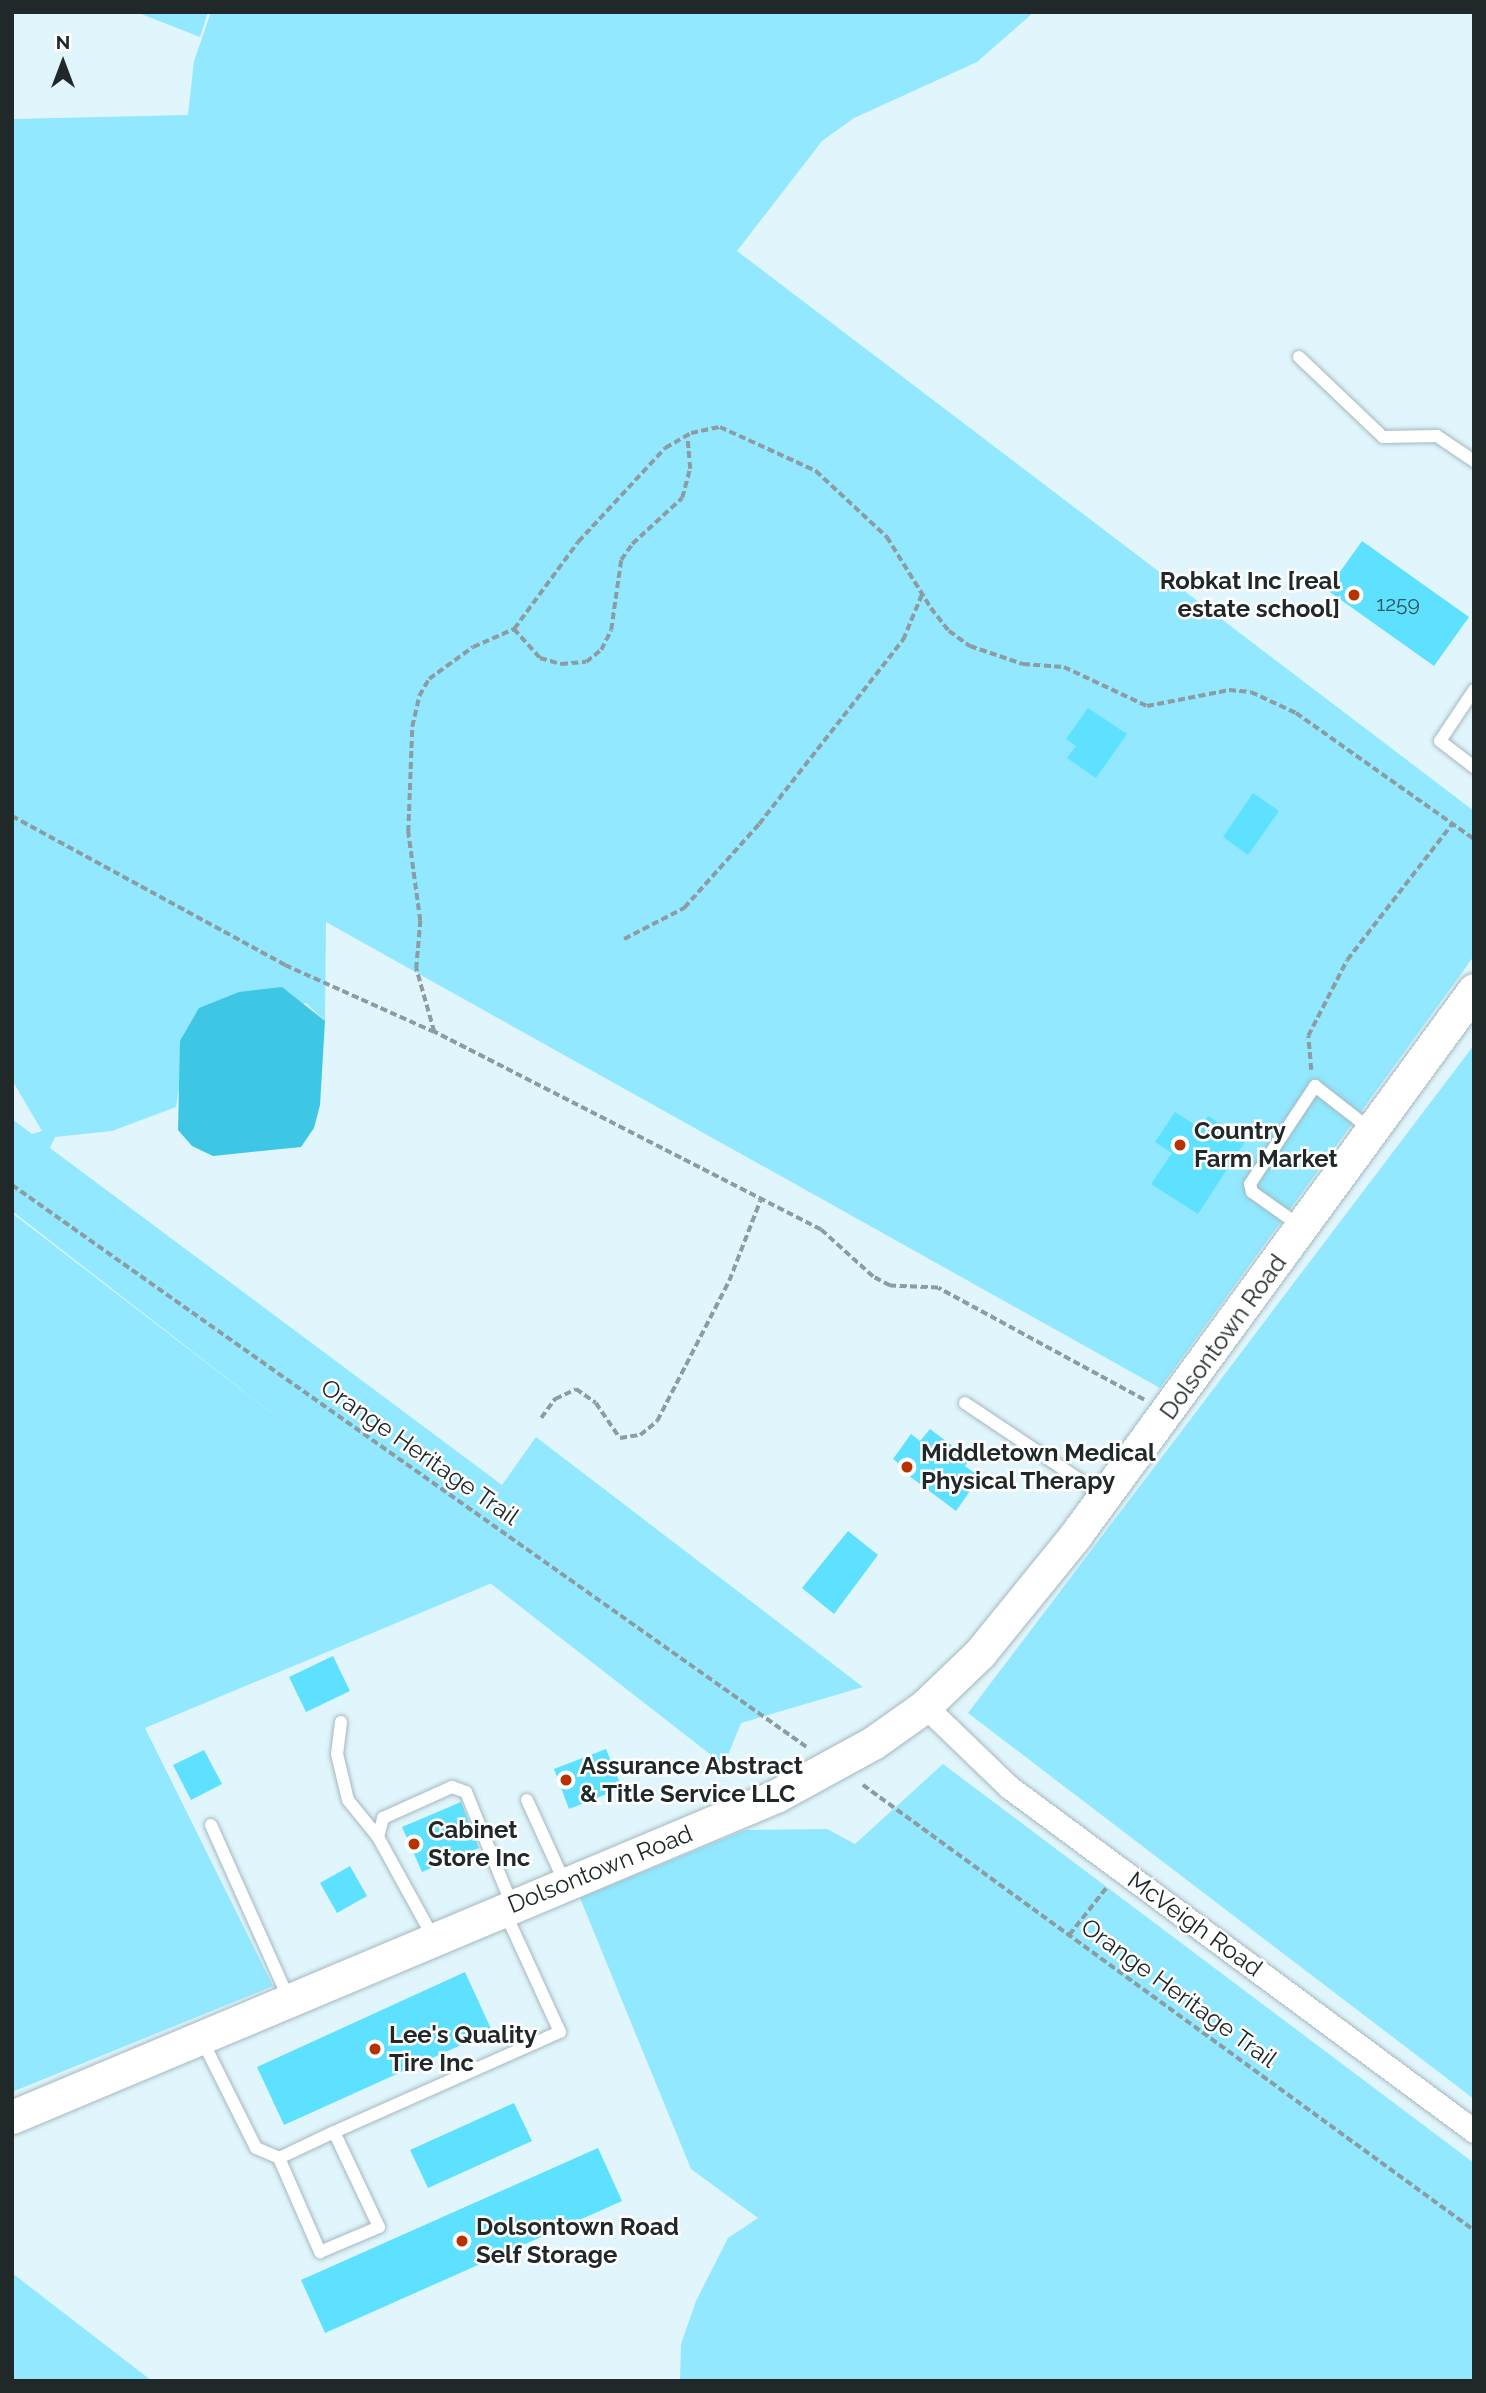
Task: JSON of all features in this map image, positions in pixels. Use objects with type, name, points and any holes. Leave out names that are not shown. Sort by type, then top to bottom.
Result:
[{"type":"street","name":"Dolsontown Road","points":[[12,2117],[433,1937],[786,1791],[873,1743],[925,1706],[1007,1623],[1105,1496],[1474,990]]},
{"type":"street","name":"McVeigh Road","points":[[925,1706],[1009,1787],[1474,2131]]},
{"type":"lane","points":[[1299,357],[1383,438],[1437,436],[1474,461]]},
{"type":"lane","points":[[1474,690],[1440,741],[1474,767]]},
{"type":"lane","points":[[1303,1228],[1252,1192],[1250,1184],[1315,1086],[1373,1131]]},
{"type":"lane","points":[[965,1403],[1105,1496]]},
{"type":"lane","points":[[341,1722],[337,1754],[348,1800],[378,1837],[433,1937]]},
{"type":"lane","points":[[279,2158],[560,2032],[508,1907],[466,1791],[452,1787],[383,1818],[378,1837]]},
{"type":"lane","points":[[527,1800],[565,1883]]},
{"type":"lane","points":[[211,1825],[290,1999]]},
{"type":"lane","points":[[201,2038],[256,2148],[279,2158],[320,2252],[379,2227],[334,2132]]},
{"type":"path","points":[[434,1032],[416,969],[420,921],[408,832],[412,727],[419,696],[429,678],[473,647],[514,629],[618,496],[665,448],[687,435],[720,426],[816,471],[887,537],[922,594],[949,631],[970,646],[1023,664],[1064,667],[1147,706],[1229,690],[1251,692],[1296,713],[1474,839]]},
{"type":"path","points":[[514,629],[540,658],[561,664],[586,662],[601,650],[611,630],[621,560],[632,544],[682,498],[690,469],[687,435]]},
{"type":"path","points":[[624,939],[684,908],[759,824],[903,640],[922,594]]},
{"type":"path","points":[[12,816],[285,965],[434,1032],[821,1230],[873,1277],[890,1286],[938,1288],[1167,1412]]},
{"type":"path","points":[[1315,1086],[1307,1056],[1308,1036],[1317,1013],[1347,960],[1452,824]]},
{"type":"path","name":"Orange Heritage Trail","points":[[12,1185],[808,1748]]},
{"type":"path","points":[[541,1418],[555,1399],[576,1390],[596,1403],[620,1438],[640,1435],[657,1421],[729,1281],[760,1201]]},
{"type":"path","name":"Orange Heritage Trail","points":[[863,1785],[1474,2230]]},
{"type":"path","points":[[1069,1935],[1120,1870]]},
{"type":"shaded area","points":[[136,12],[208,12],[200,37]]},
{"type":"shaded area","points":[[211,12],[1034,12],[977,62],[854,118],[822,141],[737,251],[1474,811],[1474,956],[1160,1388],[326,922],[325,1021],[306,1003],[180,1041],[181,1075],[176,1107],[112,1131],[55,1137],[50,1148],[502,1485],[536,1437],[863,1687],[741,1723],[724,1765],[12,1211],[12,1119],[32,1134],[42,1131],[12,1080],[12,119],[188,115],[194,61]]},
{"type":"shaded area","points":[[282,987],[325,1021],[320,1105],[314,1128],[301,1147],[213,1156],[192,1146],[178,1130],[180,1041],[199,1008],[239,992]]},
{"type":"shaded area","points":[[1474,1045],[1474,2099],[968,1713]]},
{"type":"shaded area","points":[[12,1213],[492,1583],[145,1728],[273,1986],[12,2092]]},
{"type":"shaded area","points":[[943,1764],[1474,2163],[1474,2381],[680,2381],[681,2344],[696,2301],[728,2238],[758,2218],[691,2169],[580,1898],[745,1830],[827,1829],[855,1844]]},
{"type":"shaded area","points":[[12,2273],[152,2381],[12,2381]]},
{"type":"building","points":[[1362,541],[1469,617],[1434,666],[1327,590]]},
{"type":"building","points":[[1088,708],[1127,734],[1096,778],[1067,758],[1076,746],[1066,739]]},
{"type":"building","points":[[1253,793],[1279,811],[1248,855],[1223,837]]},
{"type":"building","points":[[1175,1112],[1200,1128],[1208,1116],[1246,1140],[1198,1214],[1151,1184],[1172,1153],[1155,1142]]},
{"type":"building","points":[[930,1429],[970,1459],[965,1466],[980,1477],[956,1511],[900,1469],[902,1466],[893,1459],[911,1434],[920,1441]]},
{"type":"building","points":[[848,1531],[878,1555],[834,1614],[802,1588]]},
{"type":"building","points":[[333,1656],[350,1691],[306,1712],[289,1677]]},
{"type":"building","points":[[606,1749],[622,1788],[569,1809],[554,1769]]},
{"type":"building","points":[[204,1750],[222,1784],[191,1800],[173,1765]]},
{"type":"building","points":[[461,1802],[479,1848],[422,1872],[402,1827]]},
{"type":"building","points":[[350,1866],[367,1896],[337,1913],[320,1883]]},
{"type":"building","name":"Lee's Quality Tire Inc","points":[[465,1972],[492,2031],[284,2125],[257,2067]]},
{"type":"building","points":[[514,2103],[532,2141],[428,2188],[410,2150]]},
{"type":"building","name":"Dolsontown Road Self Storage","points":[[598,2148],[622,2201],[325,2333],[301,2280]]},
{"type":"place","name":"Robkat Inc [real estate school]","points":[[1354,595]]},
{"type":"place","name":"Country Farm Market","points":[[1180,1145]]},
{"type":"place","name":"Middletown Medical Physical Therapy","points":[[907,1467]]},
{"type":"place","name":"Assurance Abstract & Title Service LLC","points":[[566,1780]]},
{"type":"place","name":"Cabinet Store Inc","points":[[414,1844]]},
{"type":"place","name":"Lee's Quality Tire Inc","points":[[375,2049]]},
{"type":"place","name":"Dolsontown Road Self Storage","points":[[462,2241]]}]
